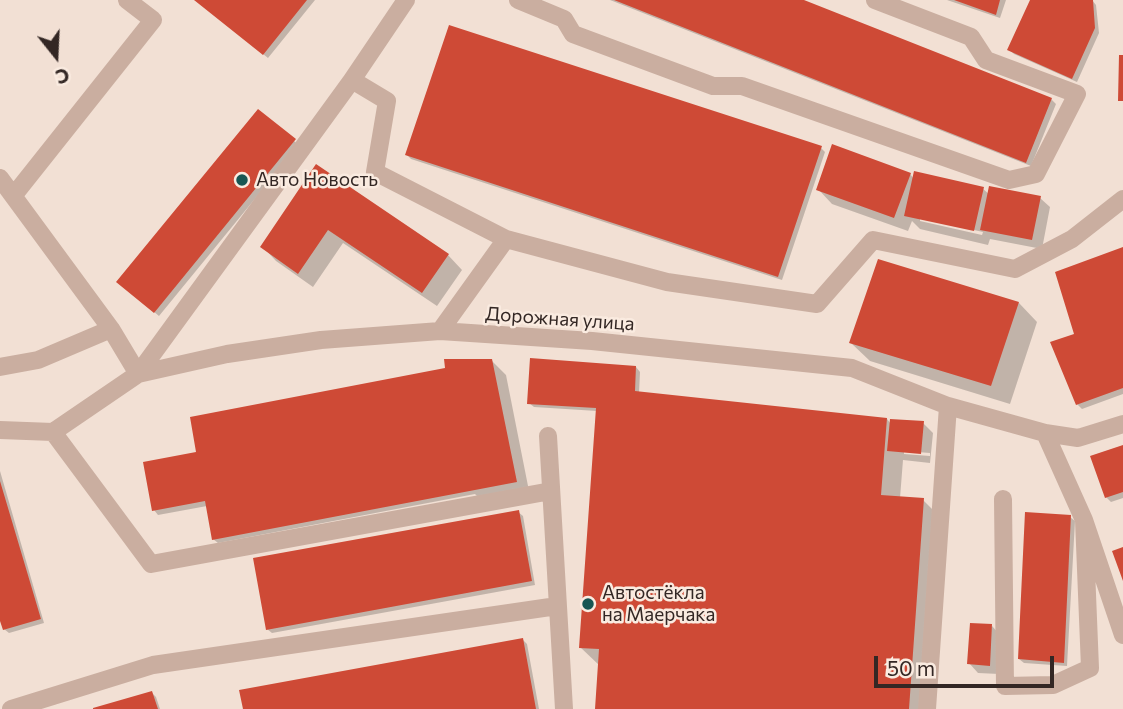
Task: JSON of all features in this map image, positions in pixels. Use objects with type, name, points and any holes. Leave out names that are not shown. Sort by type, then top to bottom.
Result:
[{"type":"street","points":[[14,195],[153,20],[127,0]]},
{"type":"street","points":[[0,178],[111,329],[138,374],[352,80],[406,0]]},
{"type":"street","points":[[518,0],[565,19],[573,34],[713,86],[741,86],[1009,180],[1036,174],[1077,94],[986,60],[971,37],[875,0]]},
{"type":"street","points":[[352,80],[387,101],[375,172],[506,239],[667,282],[817,304],[873,240],[1015,268],[1072,239],[1123,199]]},
{"type":"street","points":[[440,331],[506,239]]},
{"type":"street","points":[[0,368],[38,360],[111,329]]},
{"type":"street","name":"Дорожная улица","points":[[53,432],[138,374],[241,352],[321,340],[440,331],[592,341],[852,368],[948,406],[1045,433],[1078,438],[1123,424]]},
{"type":"street","points":[[927,709],[948,406]]},
{"type":"street","points":[[0,430],[53,432],[151,564],[551,491]]},
{"type":"street","points":[[1045,433],[1084,520],[1123,635]]},
{"type":"street","points":[[548,436],[564,709]]},
{"type":"street","points":[[1003,499],[1005,685],[1053,685],[1090,668],[1084,520]]},
{"type":"street","points":[[11,709],[153,665],[557,606]]},
{"type":"building","points":[[194,0],[307,0],[263,55]]},
{"type":"building","points":[[614,0],[804,0],[1052,98],[1026,163]]},
{"type":"building","points":[[954,0],[1000,0],[996,15]]},
{"type":"building","points":[[1030,0],[1093,0],[1095,28],[1072,79],[1007,50]]},
{"type":"building","points":[[449,25],[822,146],[778,277],[405,155]]},
{"type":"building","points":[[1119,55],[1123,55],[1123,101],[1118,101]]},
{"type":"building","points":[[258,109],[296,139],[154,313],[116,282]]},
{"type":"building","points":[[832,144],[911,173],[894,218],[816,190]]},
{"type":"building","points":[[316,164],[449,254],[422,293],[328,230],[298,274],[260,247]]},
{"type":"building","points":[[914,171],[984,187],[974,231],[904,216]]},
{"type":"building","points":[[989,186],[1041,196],[1032,240],[980,230]]},
{"type":"building","points":[[1123,247],[1123,388],[1076,405],[1050,342],[1074,334],[1055,272]]},
{"type":"building","points":[[878,259],[1019,302],[991,386],[849,343]]},
{"type":"building","points":[[530,358],[636,366],[635,391],[887,418],[881,495],[924,498],[909,709],[595,709],[599,649],[579,648],[596,408],[527,404]]},
{"type":"building","points":[[444,359],[492,359],[517,482],[212,540],[205,501],[152,511],[143,462],[196,452],[190,417],[445,368]]},
{"type":"building","points":[[890,419],[924,421],[921,454],[887,451]]},
{"type":"building","points":[[1123,445],[1123,492],[1105,498],[1090,456]]},
{"type":"building","points":[[0,481],[41,619],[3,630],[0,621]]},
{"type":"building","points":[[519,510],[532,581],[266,630],[253,558]]},
{"type":"building","points":[[1025,512],[1071,515],[1064,663],[1018,659]]},
{"type":"building","points":[[1123,547],[1123,581],[1112,551]]},
{"type":"building","points":[[970,623],[992,624],[990,666],[967,664]]},
{"type":"building","points":[[523,638],[536,709],[243,709],[239,690]]},
{"type":"building","points":[[152,691],[158,709],[93,709],[93,708]]},
{"type":"place","name":"Авто Новость","points":[[242,180]]},
{"type":"place","name":"Автостёкла на Маерчака","points":[[588,604]]}]
